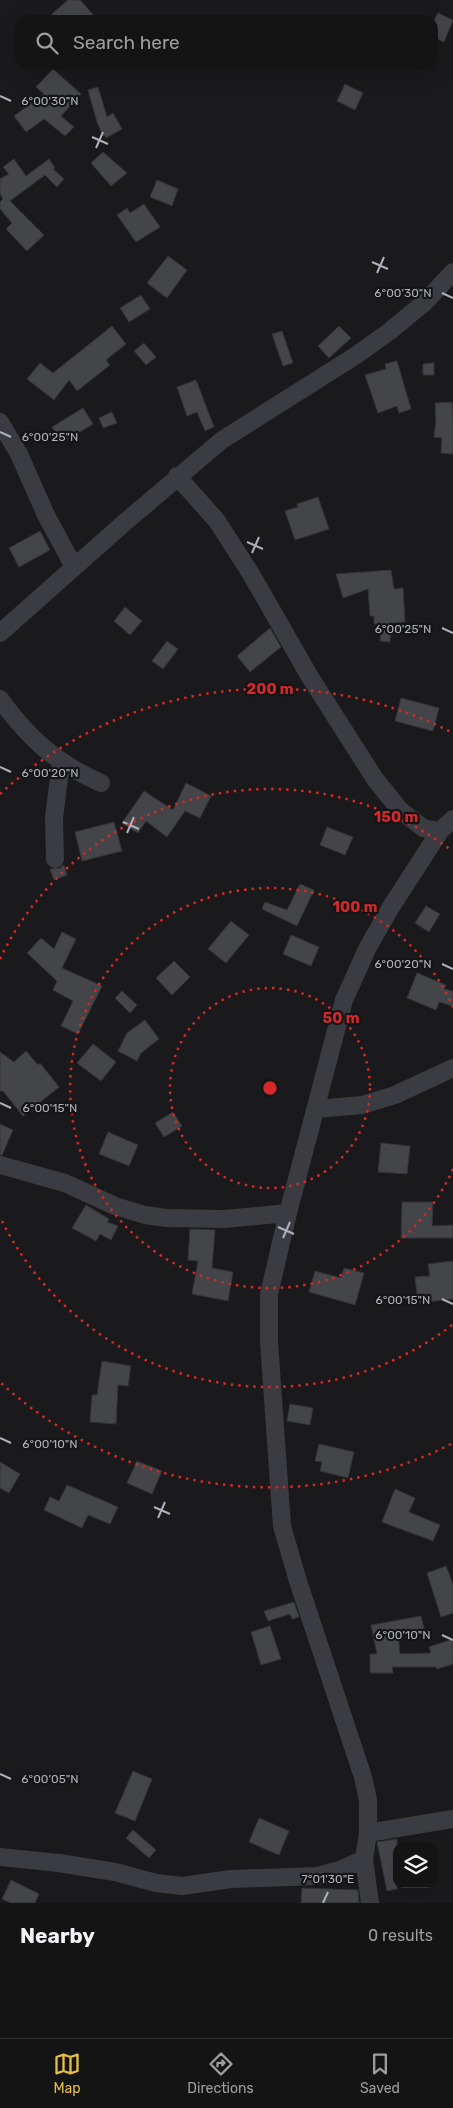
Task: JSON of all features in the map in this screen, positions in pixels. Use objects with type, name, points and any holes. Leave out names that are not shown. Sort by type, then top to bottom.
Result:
[{"type":"street","points":[[0,633],[177,476],[222,440],[355,356],[390,331],[425,302],[453,272]]},
{"type":"street","points":[[0,422],[19,454],[46,515],[74,567]]},
{"type":"street","points":[[177,476],[217,521],[242,559],[310,677],[375,779],[400,810],[424,828],[440,831]]},
{"type":"street","points":[[0,699],[28,732],[51,755],[75,771],[102,783]]},
{"type":"street","points":[[56,860],[54,818],[61,762]]},
{"type":"street","points":[[370,1903],[364,1859],[368,1833],[368,1800],[364,1777],[298,1581],[282,1526],[269,1342],[269,1294],[288,1213],[344,1000],[368,947],[387,915],[440,831],[453,819]]},
{"type":"street","points":[[316,1109],[362,1105],[395,1095],[453,1068]]},
{"type":"street","points":[[0,1165],[64,1183],[115,1206],[159,1217],[224,1219],[288,1213]]},
{"type":"street","points":[[368,1833],[453,1820]]},
{"type":"street","points":[[0,1857],[59,1863],[115,1872],[156,1883],[182,1886],[231,1879],[317,1876],[340,1870],[364,1859]]},
{"type":"building","points":[[68,0],[80,0],[94,15],[51,15]]},
{"type":"building","points":[[438,13],[453,20],[444,42],[438,39]]},
{"type":"building","points":[[54,70],[81,94],[61,116],[74,127],[65,136],[44,119],[26,132],[14,116],[44,94],[36,87]]},
{"type":"building","points":[[345,84],[363,93],[355,110],[337,101]]},
{"type":"building","points":[[98,87],[107,117],[113,113],[122,129],[106,138],[103,136],[97,122],[88,90]]},
{"type":"building","points":[[103,152],[127,173],[111,186],[91,163]]},
{"type":"building","points":[[14,159],[26,176],[49,159],[55,168],[53,169],[64,179],[57,187],[45,175],[10,201],[44,235],[27,251],[6,229],[12,223],[0,209],[0,202],[3,199],[0,194],[0,179],[9,174],[3,167]]},
{"type":"building","points":[[157,180],[178,189],[172,206],[150,197]]},
{"type":"building","points":[[144,204],[160,227],[136,242],[117,215],[127,208],[130,213]]},
{"type":"building","points":[[168,256],[187,270],[167,298],[147,283]]},
{"type":"building","points":[[141,295],[150,309],[129,322],[120,308]]},
{"type":"building","points":[[112,326],[126,344],[106,360],[110,365],[77,391],[69,380],[54,400],[27,379],[40,363],[53,373]]},
{"type":"building","points":[[339,326],[351,338],[329,358],[318,346]]},
{"type":"building","points":[[282,331],[293,363],[283,366],[272,334]]},
{"type":"building","points":[[144,343],[156,357],[146,365],[134,351]]},
{"type":"building","points":[[397,361],[411,409],[399,413],[397,406],[378,413],[365,375],[386,369],[385,364]]},
{"type":"building","points":[[434,363],[434,375],[423,375],[423,364]]},
{"type":"building","points":[[196,380],[214,427],[205,431],[197,412],[187,416],[177,387]]},
{"type":"building","points":[[452,402],[453,454],[441,453],[442,438],[434,437],[436,421],[435,403]]},
{"type":"building","points":[[83,408],[93,424],[62,443],[52,427]]},
{"type":"building","points":[[112,412],[117,423],[103,428],[99,418]]},
{"type":"building","points":[[318,497],[329,529],[295,540],[285,511],[298,507],[297,504]]},
{"type":"building","points":[[40,531],[50,550],[19,567],[9,548]]},
{"type":"building","points":[[391,570],[394,589],[403,588],[405,622],[391,623],[390,642],[380,641],[381,624],[374,624],[374,616],[370,616],[368,589],[343,598],[336,574]]},
{"type":"building","points":[[125,607],[142,621],[130,635],[114,621]]},
{"type":"building","points":[[270,628],[281,647],[250,672],[237,656]]},
{"type":"building","points":[[167,641],[178,649],[163,669],[152,661]]},
{"type":"building","points":[[401,698],[439,708],[433,731],[395,721]]},
{"type":"building","points":[[186,783],[211,796],[200,818],[185,811],[167,837],[146,821],[138,833],[122,823],[144,791],[173,810]]},
{"type":"building","points":[[114,822],[122,851],[82,861],[75,832]]},
{"type":"building","points":[[327,827],[353,837],[345,855],[320,845]]},
{"type":"building","points":[[64,865],[67,875],[54,880],[50,869],[60,868]]},
{"type":"building","points":[[300,884],[314,890],[297,926],[262,909],[265,902],[287,910]]},
{"type":"building","points":[[426,906],[440,914],[429,932],[415,923]]},
{"type":"building","points":[[231,921],[249,935],[226,963],[208,949]]},
{"type":"building","points":[[62,932],[76,939],[62,968],[102,986],[78,1034],[61,1026],[73,1001],[53,990],[57,981],[27,953],[41,938],[54,949]]},
{"type":"building","points":[[291,935],[319,947],[311,966],[283,954]]},
{"type":"building","points":[[174,961],[190,977],[172,995],[156,978]]},
{"type":"building","points":[[417,973],[446,985],[444,989],[453,991],[453,1006],[439,1002],[436,1010],[407,998]]},
{"type":"building","points":[[122,991],[137,1005],[130,1013],[115,998]]},
{"type":"building","points":[[145,1020],[159,1039],[141,1053],[137,1061],[118,1051],[127,1033]]},
{"type":"building","points":[[93,1044],[116,1062],[101,1081],[77,1063]]},
{"type":"building","points":[[26,1051],[38,1065],[40,1063],[59,1087],[23,1116],[3,1091],[0,1091],[0,1052],[14,1062]]},
{"type":"building","points":[[173,1112],[182,1126],[164,1137],[155,1123]]},
{"type":"building","points":[[0,1124],[13,1130],[2,1155],[0,1155]]},
{"type":"building","points":[[108,1132],[138,1145],[129,1166],[99,1154]]},
{"type":"building","points":[[381,1143],[410,1146],[407,1174],[378,1172]]},
{"type":"building","points":[[402,1202],[433,1202],[432,1226],[453,1225],[453,1238],[401,1238]]},
{"type":"building","points":[[86,1205],[109,1219],[107,1222],[118,1226],[111,1240],[100,1234],[96,1241],[72,1228]]},
{"type":"building","points":[[190,1229],[215,1230],[212,1268],[233,1272],[228,1301],[192,1294],[198,1261],[188,1260]]},
{"type":"building","points":[[453,1261],[453,1299],[418,1303],[415,1277],[430,1276],[428,1264]]},
{"type":"building","points":[[344,1268],[364,1273],[355,1305],[309,1292],[315,1271],[341,1278]]},
{"type":"building","points":[[102,1361],[131,1366],[128,1386],[118,1385],[116,1424],[90,1422],[92,1395],[97,1395]]},
{"type":"building","points":[[290,1404],[313,1408],[310,1425],[287,1421]]},
{"type":"building","points":[[319,1444],[354,1452],[348,1478],[320,1471],[322,1462],[315,1461]]},
{"type":"building","points":[[137,1461],[162,1471],[152,1494],[127,1483]]},
{"type":"building","points":[[0,1462],[20,1474],[9,1493],[0,1488]]},
{"type":"building","points":[[67,1485],[118,1507],[110,1524],[88,1515],[82,1528],[44,1510],[50,1497],[59,1501]]},
{"type":"building","points":[[395,1489],[415,1498],[409,1512],[440,1525],[433,1541],[382,1522]]},
{"type":"building","points":[[446,1566],[453,1584],[453,1613],[441,1617],[427,1573]]},
{"type":"building","points":[[294,1602],[299,1617],[292,1619],[290,1614],[268,1621],[264,1611]]},
{"type":"building","points":[[421,1616],[424,1629],[398,1634],[400,1654],[431,1653],[429,1647],[453,1639],[453,1664],[437,1669],[436,1667],[392,1667],[393,1673],[370,1673],[370,1654],[377,1654],[371,1625]]},
{"type":"building","points":[[270,1626],[281,1659],[261,1665],[251,1632]]},
{"type":"building","points":[[133,1771],[152,1779],[135,1821],[115,1813]]},
{"type":"building","points":[[259,1818],[289,1831],[279,1855],[249,1842]]},
{"type":"building","points":[[133,1830],[156,1850],[149,1858],[126,1838]]},
{"type":"building","points":[[397,1839],[397,1843],[393,1843],[393,1888],[397,1889],[387,1891],[377,1842]]},
{"type":"building","points":[[11,1880],[39,1894],[35,1903],[11,1903],[2,1899]]},
{"type":"building","points":[[302,1888],[358,1890],[359,1903],[301,1903]]}]
